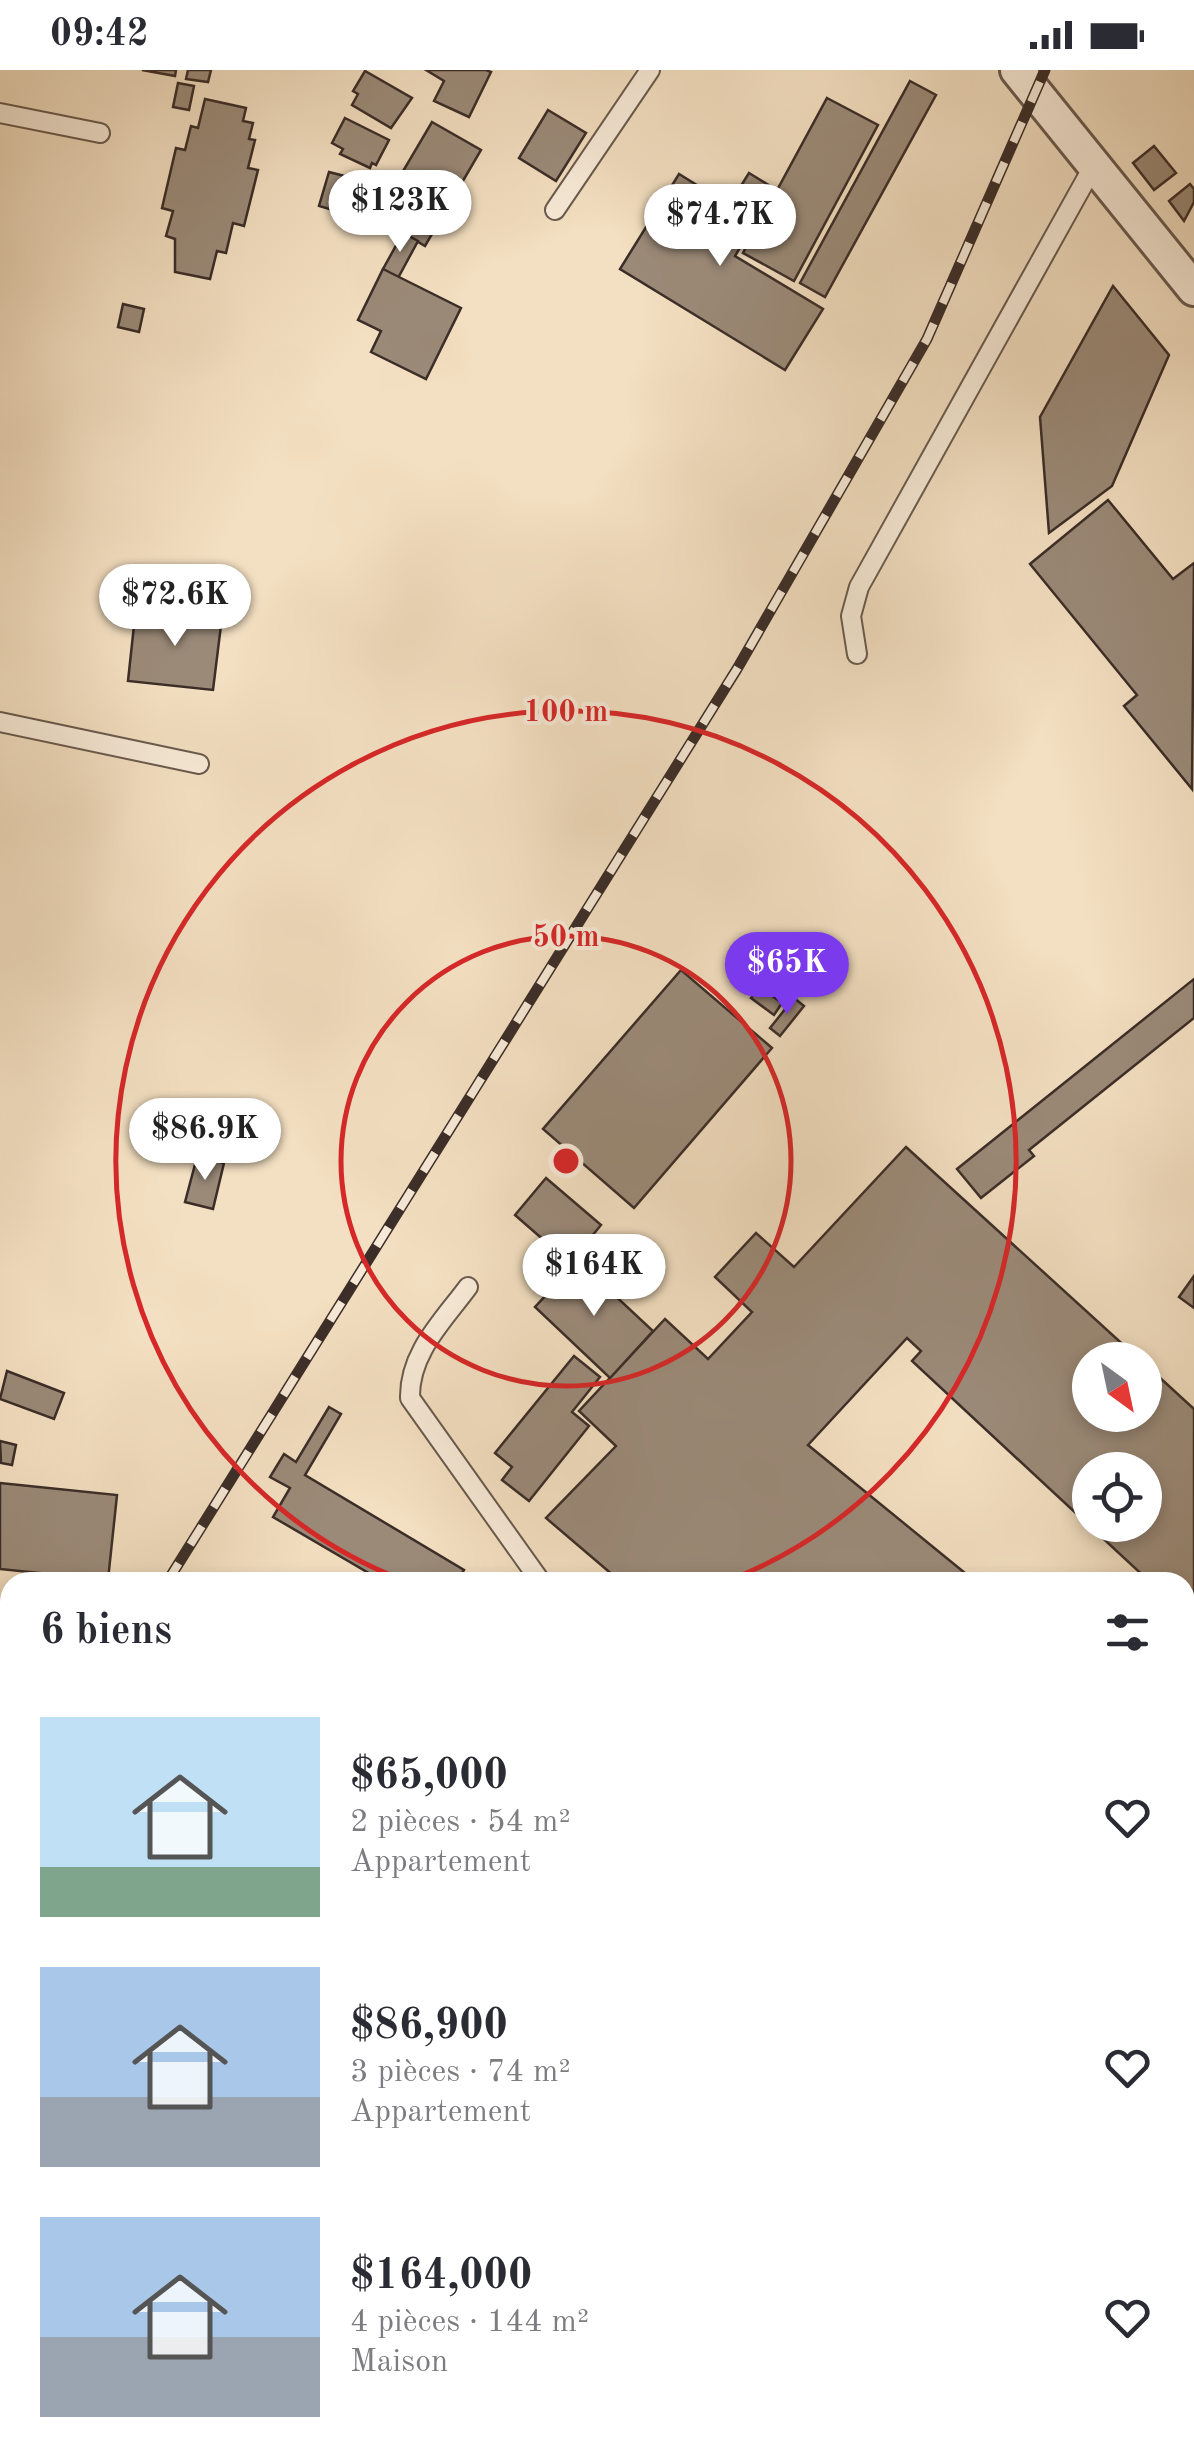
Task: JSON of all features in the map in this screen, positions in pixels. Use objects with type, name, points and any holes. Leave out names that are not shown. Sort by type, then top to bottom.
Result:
[{"type":"street","points":[[1017,70],[1194,289]]},
{"type":"lane","points":[[556,210],[650,70]]},
{"type":"lane","points":[[0,112],[100,133]]},
{"type":"lane","points":[[857,654],[851,616],[859,587],[1094,165]]},
{"type":"lane","points":[[0,722],[199,764]]},
{"type":"lane","points":[[468,1287],[417,1356],[409,1380],[410,1398],[534,1572]]},
{"type":"building","points":[[142,70],[176,70],[175,76]]},
{"type":"building","points":[[188,70],[211,70],[208,82],[186,79]]},
{"type":"building","points":[[426,70],[491,72],[469,117],[434,101],[444,81]]},
{"type":"building","points":[[365,71],[412,98],[391,128],[352,105],[358,94],[353,91]]},
{"type":"building","points":[[910,81],[936,95],[825,297],[800,283]]},
{"type":"building","points":[[178,83],[194,86],[189,110],[173,107]]},
{"type":"building","points":[[827,98],[878,125],[794,281],[743,253]]},
{"type":"building","points":[[205,99],[246,108],[243,121],[253,123],[249,139],[255,140],[248,168],[258,170],[244,226],[233,223],[226,253],[217,251],[210,279],[175,272],[175,239],[166,236],[173,211],[162,208],[176,148],[185,150],[191,126],[198,128]]},
{"type":"building","points":[[548,110],[586,133],[556,181],[519,158]]},
{"type":"building","points":[[345,118],[389,140],[376,165],[372,163],[370,168],[340,154],[343,149],[332,143]]},
{"type":"building","points":[[432,122],[481,150],[425,246],[376,217]]},
{"type":"building","points":[[1154,146],[1176,173],[1154,190],[1133,163]]},
{"type":"building","points":[[329,172],[356,179],[346,214],[319,206]]},
{"type":"building","points":[[749,173],[775,189],[735,256],[823,309],[785,370],[620,269],[679,174],[729,205]]},
{"type":"building","points":[[1190,184],[1194,202],[1184,221],[1169,201]]},
{"type":"building","points":[[403,233],[418,241],[398,278],[383,269]]},
{"type":"building","points":[[383,269],[461,308],[426,379],[371,352],[381,331],[358,320]]},
{"type":"building","points":[[1113,286],[1169,355],[1112,486],[1049,533],[1040,417]]},
{"type":"building","points":[[123,304],[144,309],[139,332],[118,327]]},
{"type":"building","points":[[1108,500],[1173,579],[1194,563],[1192,789],[1124,706],[1137,695],[1030,564]]},
{"type":"building","points":[[136,607],[222,617],[213,690],[128,681]]},
{"type":"building","points":[[681,970],[772,1048],[634,1208],[543,1129]]},
{"type":"building","points":[[1194,979],[1194,1018],[1029,1150],[1034,1156],[981,1198],[957,1169]]},
{"type":"building","points":[[760,987],[782,1003],[774,1015],[751,998]]},
{"type":"building","points":[[794,998],[804,1006],[780,1036],[770,1028]]},
{"type":"building","points":[[906,1147],[1120,1342],[1072,1342],[1072,1432],[1162,1432],[1162,1380],[1194,1409],[1194,1572],[1139,1572],[1107,1542],[1162,1542],[1162,1452],[1072,1452],[1072,1510],[912,1361],[921,1351],[907,1338],[808,1445],[964,1572],[609,1572],[546,1518],[616,1446],[579,1411],[665,1319],[708,1359],[752,1312],[715,1277],[756,1233],[794,1267]]},
{"type":"building","points":[[197,1157],[224,1163],[213,1209],[185,1202]]},
{"type":"building","points":[[546,1178],[601,1225],[570,1263],[515,1215]]},
{"type":"building","points":[[578,1261],[653,1331],[610,1378],[535,1307]]},
{"type":"building","points":[[1194,1276],[1194,1308],[1179,1297]]},
{"type":"building","points":[[574,1356],[600,1377],[572,1412],[589,1426],[529,1501],[502,1480],[512,1467],[495,1453]]},
{"type":"building","points":[[7,1371],[64,1393],[54,1419],[0,1399]]},
{"type":"building","points":[[329,1407],[341,1414],[305,1475],[463,1572],[367,1572],[273,1517],[290,1488],[270,1477],[284,1454],[296,1462]]},
{"type":"building","points":[[0,1441],[16,1445],[12,1465],[1,1463]]},
{"type":"building","points":[[0,1483],[117,1495],[109,1572],[0,1569]]},
{"type":"railway","points":[[173,1572],[737,669],[927,339],[1045,70]]}]
